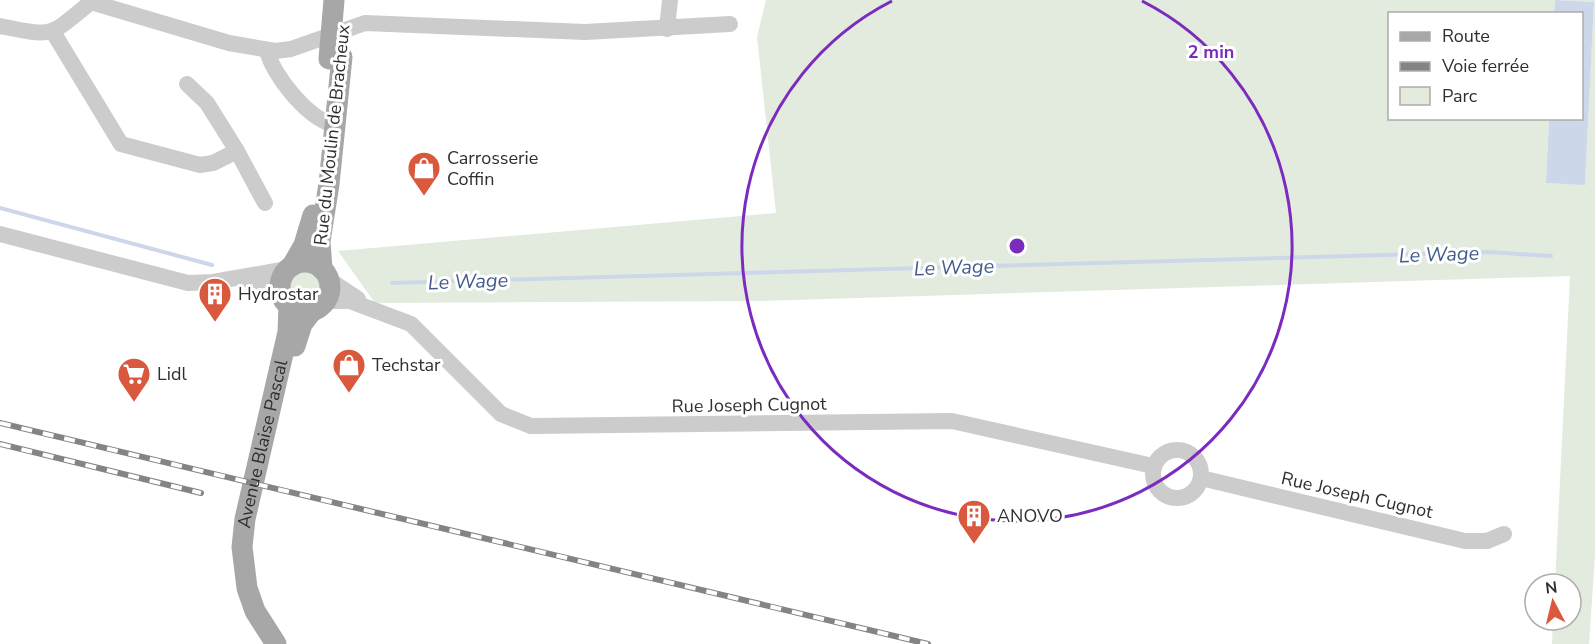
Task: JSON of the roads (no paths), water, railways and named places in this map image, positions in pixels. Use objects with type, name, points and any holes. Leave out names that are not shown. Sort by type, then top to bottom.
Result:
[{"type":"main road","name":"Rue du Moulin de Bracheux","points":[[334,0],[335,58]]},
{"type":"main road","name":"Rue du Moulin de Bracheux","points":[[325,274],[320,241],[329,123],[335,58],[346,0]]},
{"type":"main road","name":"Rue du Moulin de Bracheux","points":[[290,268],[304,244],[312,219],[329,123]]},
{"type":"main road","points":[[306,262],[325,274],[329,290],[318,306],[300,311],[285,300],[280,282],[290,268],[306,262]]},
{"type":"main road","name":"Avenue Blaise Pascal","points":[[276,644],[251,604],[242,547],[244,525],[288,332],[285,300]]},
{"type":"main road","name":"Avenue Blaise Pascal","points":[[246,582],[256,523],[296,341],[302,324],[318,306]]},
{"type":"street","points":[[667,28],[670,0]]},
{"type":"street","points":[[0,26],[37,34],[53,32],[92,1],[229,43],[267,50],[291,49],[365,23],[550,32],[730,24]]},
{"type":"street","points":[[53,32],[121,144],[204,165],[237,151]]},
{"type":"street","points":[[267,50],[275,72],[307,109],[329,123]]},
{"type":"street","points":[[187,84],[196,90],[207,103],[237,151],[265,203]]},
{"type":"street","points":[[0,234],[171,280],[195,283],[258,281],[285,300]]},
{"type":"street","points":[[223,281],[290,268]]},
{"type":"street","name":"Rue Joseph Cugnot","points":[[325,274],[348,295],[405,320],[417,329],[501,414],[531,426],[952,421],[1154,466]]},
{"type":"street","name":"Rue Joseph Cugnot","points":[[318,306],[350,301],[383,311]]},
{"type":"street","points":[[1181,450],[1196,458],[1201,478],[1190,494],[1171,497],[1155,486],[1154,466],[1164,453],[1181,450]]},
{"type":"street","name":"Rue Joseph Cugnot","points":[[1201,478],[1465,541],[1487,541],[1504,534]]},
{"type":"water","points":[[1555,0],[1594,2],[1585,185],[1546,183],[1549,120],[1583,120],[1583,12],[1554,12]]},
{"type":"waterway","name":"Le Wage","points":[[0,208],[212,265]]},
{"type":"waterway","name":"Le Wage","points":[[392,283],[1489,252],[1551,256]]},
{"type":"railway","points":[[0,423],[928,644]]},
{"type":"railway","points":[[0,444],[201,493]]},
{"type":"place","name":"Carrosserie Coffin","points":[[424,197]]},
{"type":"place","name":"Hydrostar","points":[[215,323]]},
{"type":"place","name":"Techstar","points":[[349,394]]},
{"type":"place","name":"Lidl","points":[[134,403]]},
{"type":"place","name":"ANOVO","points":[[974,545]]}]
